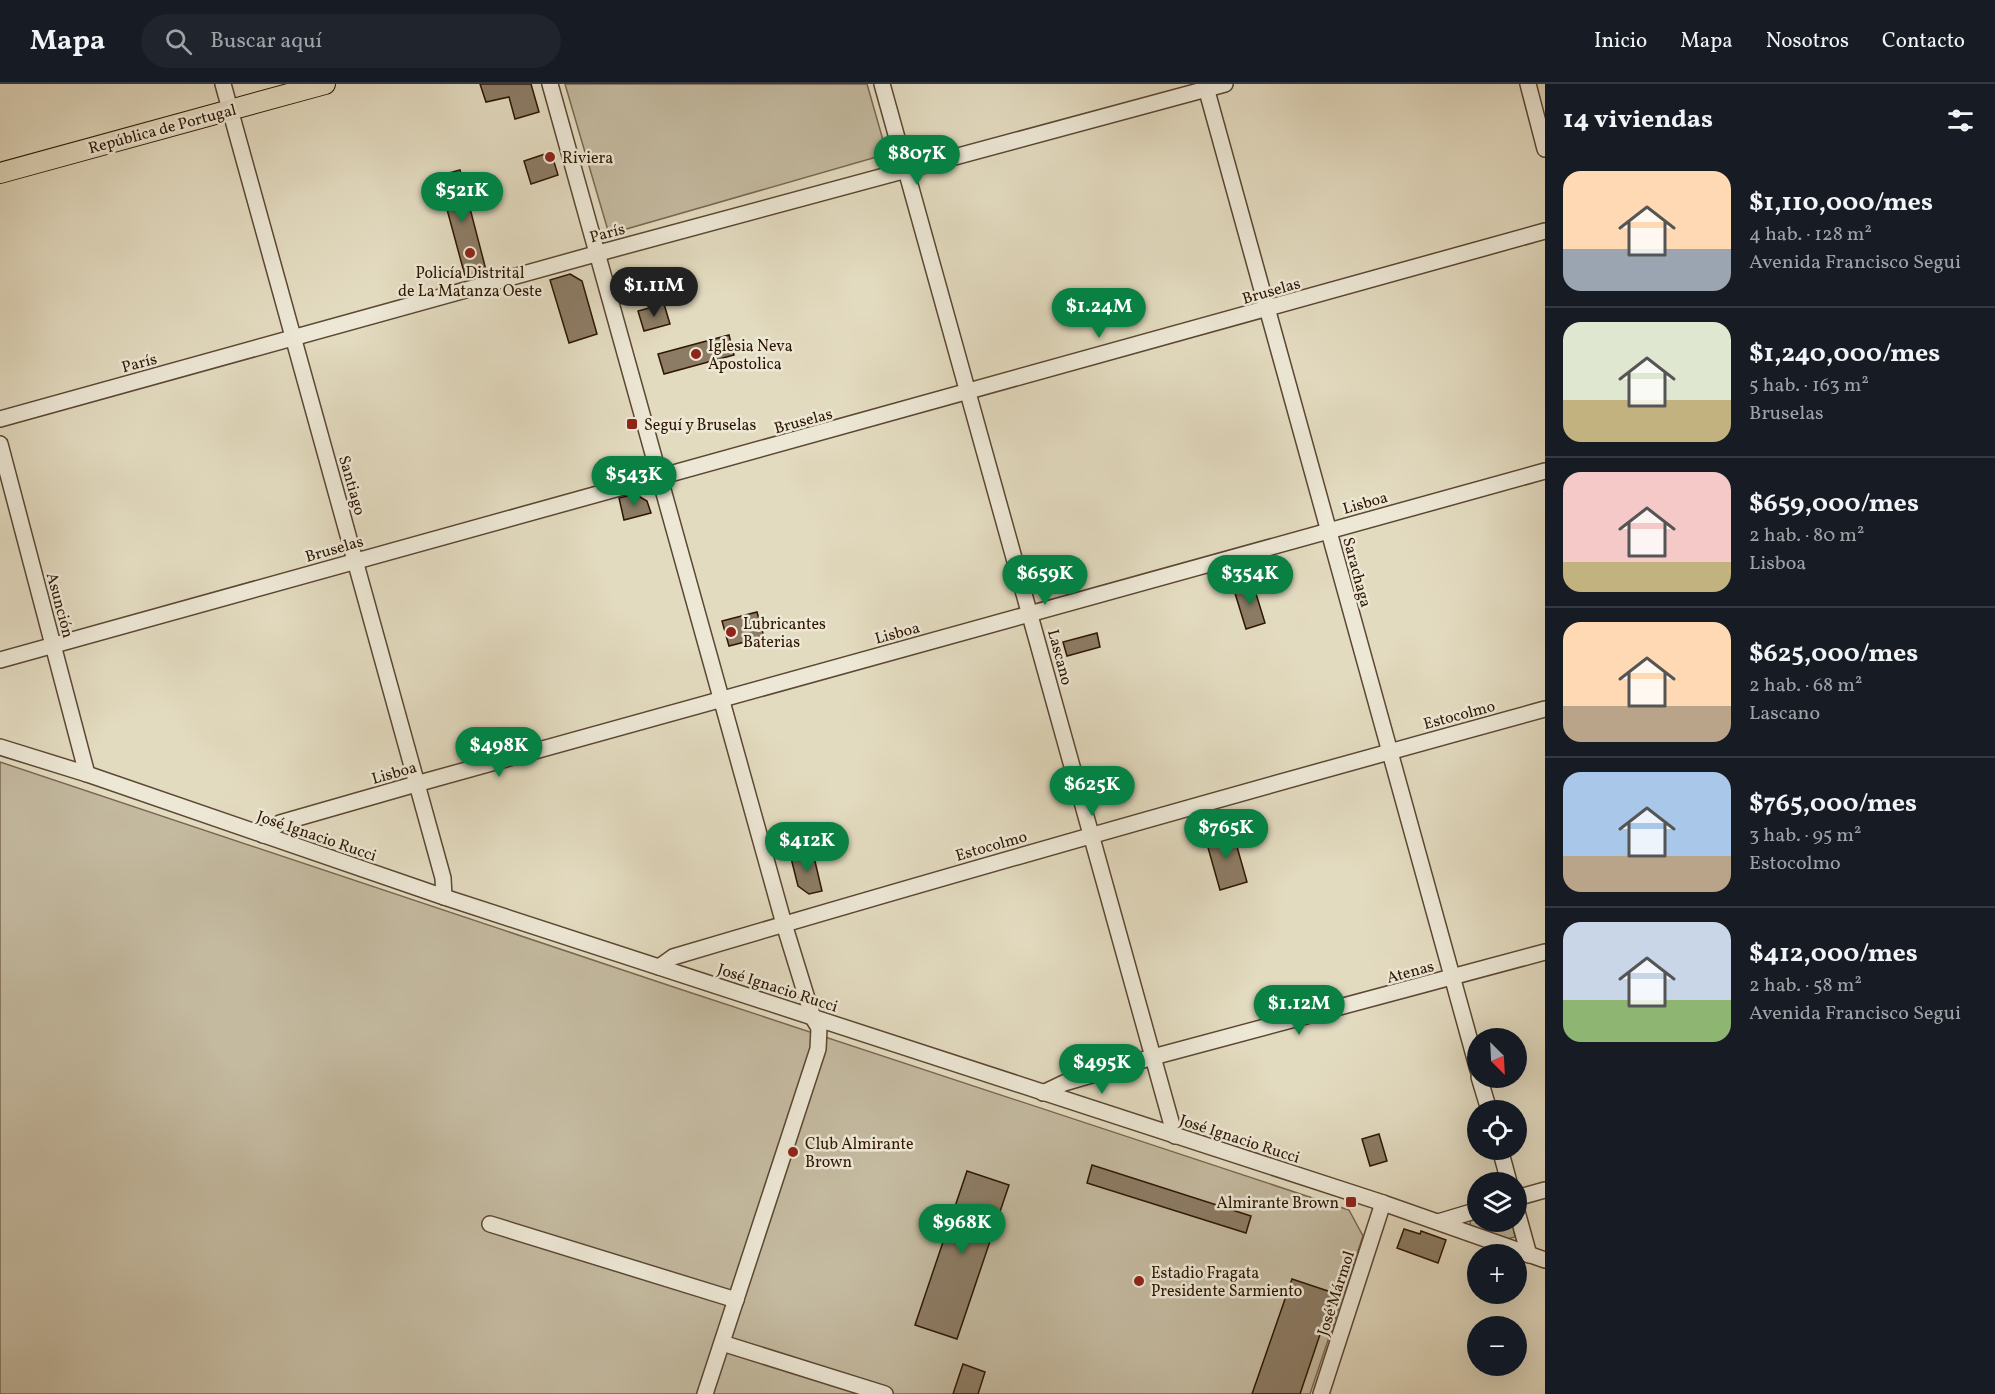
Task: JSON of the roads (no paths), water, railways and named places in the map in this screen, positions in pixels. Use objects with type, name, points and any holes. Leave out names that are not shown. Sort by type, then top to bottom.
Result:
[{"type":"main road","name":"República de Portugal","points":[[0,172],[325,84]]},
{"type":"street","name":"Santiago","points":[[223,84],[443,878],[444,897]]},
{"type":"street","points":[[550,84],[599,253],[784,924],[813,1018],[819,1028],[818,1049],[705,1394]]},
{"type":"street","name":"Lascano","points":[[882,84],[1175,1136]]},
{"type":"street","name":"París","points":[[0,419],[599,253],[906,172],[1205,87],[1225,84]]},
{"type":"street","points":[[1528,84],[1545,149]]},
{"type":"street","name":"Sarachaga","points":[[1205,87],[1467,1031]]},
{"type":"street","name":"Bruselas","points":[[0,660],[1545,231]]},
{"type":"street","name":"Asunción","points":[[0,444],[87,774]]},
{"type":"street","name":"Lisboa","points":[[263,836],[280,823],[416,784],[1545,471]]},
{"type":"street","name":"Estocolmo","points":[[659,967],[672,957],[784,924],[1090,835],[1545,709]]},
{"type":"street","name":"José Ignacio Rucci","points":[[0,747],[87,774],[444,897],[1383,1203],[1545,1260]]},
{"type":"street","name":"Atenas","points":[[1043,1093],[1064,1083],[1153,1057],[1545,952]]},
{"type":"street","points":[[1527,1195],[1545,1190]]},
{"type":"street","name":"José Mármol","points":[[1321,1394],[1383,1203]]},
{"type":"street","points":[[1438,1222],[1467,1213]]},
{"type":"street","points":[[490,1224],[736,1300]]},
{"type":"street","points":[[1523,1232],[1529,1255]]},
{"type":"street","points":[[722,1342],[885,1394]]},
{"type":"place","name":"Riviera","points":[[550,157]]},
{"type":"place","name":"Policía Distrital de La Matanza Oeste","points":[[470,253]]},
{"type":"place","name":"Iglesia Neva Apostolica","points":[[696,354]]},
{"type":"place","name":"Seguí y Bruselas","points":[[632,424]]},
{"type":"place","name":"Lubricantes Baterias","points":[[731,632]]},
{"type":"place","name":"Club Almirante Brown","points":[[793,1152]]},
{"type":"place","name":"Almirante Brown","points":[[1351,1202]]},
{"type":"place","name":"Estadio Fragata Presidente Sarmiento","points":[[1139,1281]]}]
